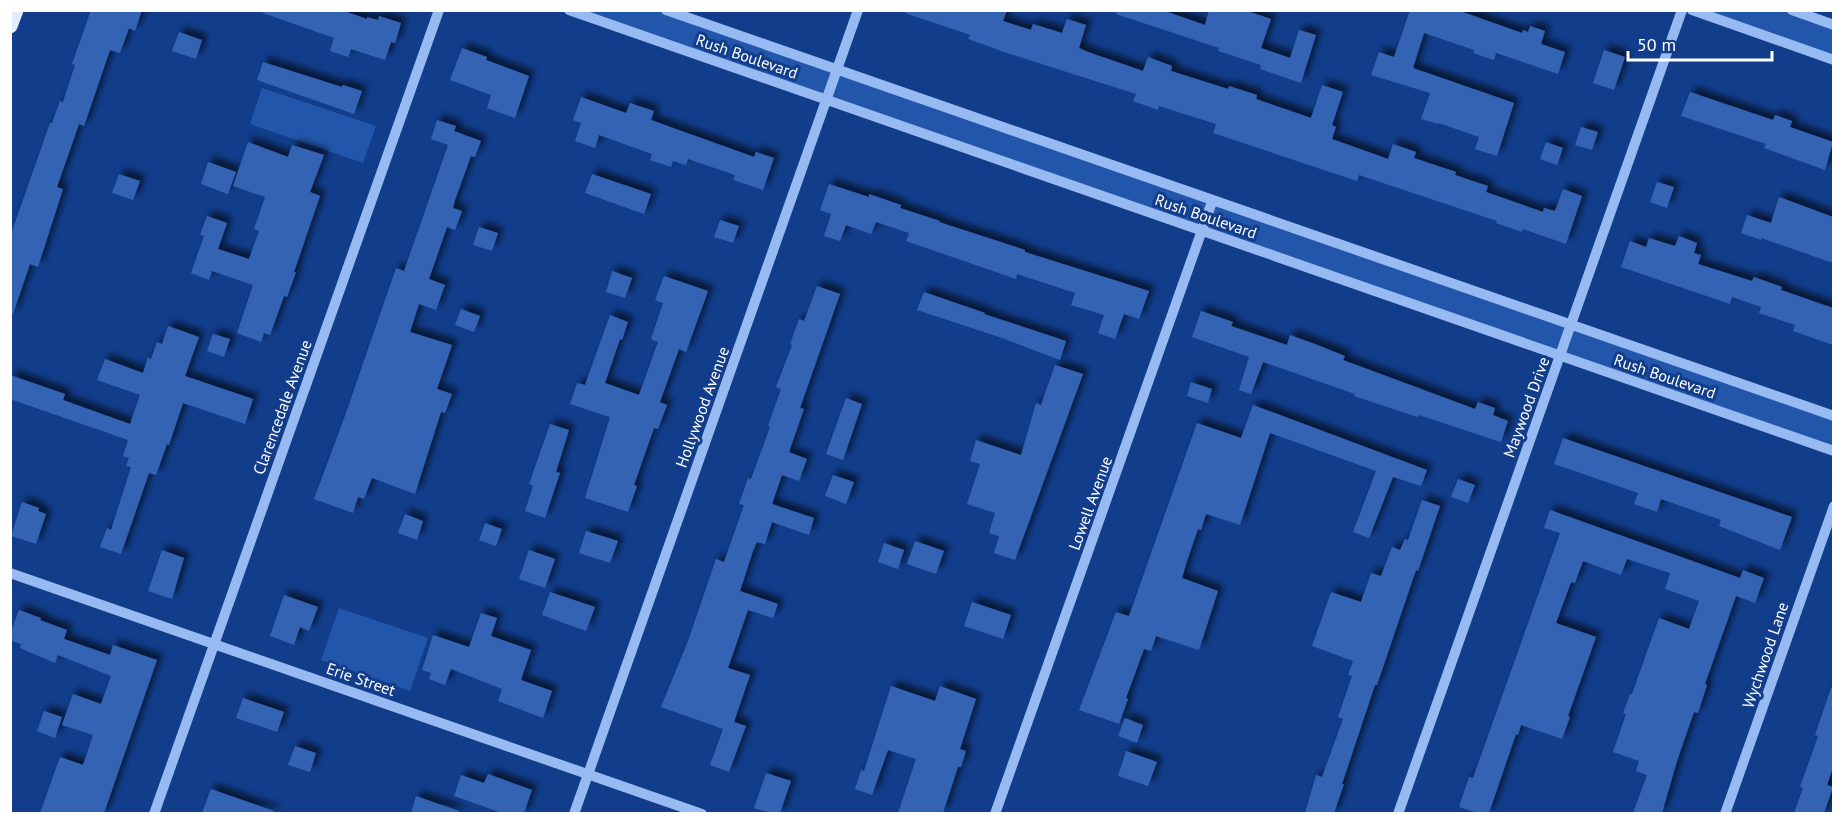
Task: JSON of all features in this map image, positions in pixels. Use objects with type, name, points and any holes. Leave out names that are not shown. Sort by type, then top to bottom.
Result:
[{"type":"main road","points":[[10,26],[16,10]]},
{"type":"street","name":"Clarencedale Avenue","points":[[154,813],[439,10]]},
{"type":"street","name":"Rush Boulevard","points":[[569,10],[1833,451]]},
{"type":"street","name":"Rush Boulevard","points":[[666,10],[1833,416]]},
{"type":"street","name":"Hollywood Avenue","points":[[574,813],[858,10]]},
{"type":"street","name":"Maywood Drive","points":[[1398,813],[1682,10]]},
{"type":"street","points":[[1692,10],[1833,60]]},
{"type":"street","points":[[1791,10],[1833,25]]},
{"type":"street","name":"Lowell Avenue","points":[[995,813],[1212,201]]},
{"type":"street","name":"Wychwood Lane","points":[[1725,813],[1833,506]]},
{"type":"street","name":"Erie Street","points":[[10,573],[702,813]]},
{"type":"shaded area","points":[[569,11],[666,11],[1833,416],[1833,451]]},
{"type":"shaded area","points":[[1692,11],[1792,11],[1833,25],[1833,60]]},
{"type":"shaded area","points":[[262,88],[376,126],[363,163],[250,124]]},
{"type":"shaded area","points":[[339,608],[428,638],[410,691],[321,660]]},
{"type":"building","points":[[91,10],[142,10],[135,31],[129,28],[120,53],[110,50],[84,126],[79,124],[57,187],[63,189],[38,267],[30,264],[13,314],[10,314],[10,237],[50,123],[52,123],[60,101],[63,102],[75,65],[72,64]]},
{"type":"building","points":[[263,10],[341,10],[367,19],[367,17],[378,20],[379,16],[401,23],[395,43],[391,42],[385,60],[351,49],[348,57],[330,51],[334,38],[263,13]]},
{"type":"building","points":[[906,10],[1007,10],[1003,21],[1031,30],[1033,24],[1062,33],[1067,19],[1086,25],[1079,48],[1088,52],[1143,71],[1148,57],[1172,66],[1171,71],[1228,89],[1229,86],[1257,95],[1256,99],[1311,118],[1322,85],[1343,92],[1332,125],[1336,127],[1332,139],[1388,159],[1393,144],[1416,152],[1414,158],[1488,186],[1486,192],[1543,212],[1544,208],[1555,211],[1563,189],[1582,196],[1566,244],[1523,229],[1522,232],[1496,223],[1497,221],[1359,175],[1357,181],[1213,133],[1216,124],[1159,106],[1158,110],[1133,101],[1136,94],[968,39],[970,35],[905,13]]},
{"type":"building","points":[[1117,10],[1162,10],[1205,25],[1209,10],[1244,10],[1271,19],[1261,48],[1290,58],[1299,30],[1316,35],[1301,83],[1260,69],[1261,65],[1218,51],[1219,48],[1116,14]]},
{"type":"building","points":[[1410,10],[1457,10],[1522,33],[1523,30],[1528,32],[1530,26],[1545,31],[1541,44],[1565,52],[1558,74],[1496,53],[1494,60],[1473,53],[1474,50],[1424,33],[1413,68],[1514,103],[1497,156],[1475,149],[1479,137],[1421,119],[1430,93],[1371,75],[1379,52],[1394,57]]},
{"type":"building","points":[[179,32],[202,40],[196,59],[172,51]]},
{"type":"building","points":[[462,48],[487,57],[486,60],[529,76],[515,118],[487,108],[491,95],[450,80]]},
{"type":"building","points":[[1604,50],[1625,57],[1614,90],[1593,83]]},
{"type":"building","points":[[263,62],[362,91],[354,114],[257,80]]},
{"type":"building","points":[[1690,92],[1773,120],[1775,115],[1792,121],[1790,127],[1833,142],[1825,170],[1764,148],[1766,144],[1681,116]]},
{"type":"building","points":[[581,97],[626,113],[630,103],[654,111],[651,120],[754,157],[756,152],[774,158],[763,190],[733,180],[735,175],[688,159],[686,165],[673,161],[671,167],[650,160],[652,154],[599,135],[595,148],[575,141],[581,123],[573,120]]},
{"type":"building","points":[[437,120],[456,126],[454,131],[481,141],[475,157],[471,156],[455,200],[453,208],[462,211],[455,230],[447,227],[429,279],[445,285],[436,310],[419,304],[410,332],[452,345],[437,389],[452,394],[445,413],[441,412],[415,494],[372,478],[364,499],[358,497],[353,513],[314,499],[396,268],[404,271],[448,145],[431,139]]},
{"type":"building","points":[[1581,127],[1598,132],[1592,150],[1575,145]]},
{"type":"building","points":[[248,142],[288,157],[292,145],[324,155],[310,192],[320,196],[294,272],[296,272],[287,297],[284,296],[270,335],[264,333],[261,342],[237,333],[253,285],[212,271],[209,280],[191,273],[204,236],[200,235],[207,216],[227,223],[218,249],[249,259],[259,231],[254,229],[265,197],[233,186]]},
{"type":"building","points":[[1546,142],[1563,148],[1557,165],[1540,159]]},
{"type":"building","points":[[208,162],[236,172],[228,194],[201,184]]},
{"type":"building","points":[[119,174],[140,181],[133,200],[112,193]]},
{"type":"building","points":[[592,174],[651,194],[644,214],[585,193]]},
{"type":"building","points":[[1657,182],[1674,187],[1667,208],[1650,202]]},
{"type":"building","points":[[829,184],[869,197],[869,194],[901,205],[900,208],[1025,250],[1025,252],[1149,291],[1139,319],[1124,314],[1115,339],[1098,333],[1104,315],[1071,305],[1075,293],[1017,274],[1016,279],[906,241],[909,233],[876,222],[871,234],[846,225],[840,241],[824,236],[831,214],[820,210]]},
{"type":"building","points":[[1779,197],[1833,217],[1833,263],[1741,233],[1747,215],[1771,223]]},
{"type":"building","points":[[720,220],[739,226],[733,243],[714,237]]},
{"type":"building","points":[[479,227],[498,233],[492,251],[473,245]]},
{"type":"building","points":[[1679,236],[1697,243],[1694,253],[1701,255],[1698,264],[1752,281],[1754,277],[1782,287],[1781,290],[1833,308],[1833,345],[1793,331],[1795,325],[1759,313],[1761,307],[1732,297],[1730,304],[1621,267],[1630,241],[1646,247],[1649,238],[1675,246]]},
{"type":"building","points":[[612,271],[632,278],[625,298],[606,292]]},
{"type":"building","points":[[664,276],[708,291],[686,352],[679,349],[660,402],[667,405],[658,429],[654,428],[634,485],[637,486],[628,512],[585,498],[610,417],[570,404],[577,383],[585,385],[610,315],[628,322],[605,383],[639,395],[658,342],[651,339],[663,303],[655,300]]},
{"type":"building","points":[[817,286],[840,294],[800,408],[804,409],[789,452],[807,459],[799,481],[782,475],[772,504],[814,518],[809,535],[772,522],[765,544],[757,542],[753,551],[740,591],[778,604],[773,618],[748,610],[728,668],[750,675],[734,722],[746,726],[729,772],[710,765],[723,729],[661,707],[688,641],[716,559],[724,562],[744,505],[739,504],[770,427],[768,426],[781,389],[776,387],[792,345],[790,344],[799,319],[804,321]]},
{"type":"building","points":[[924,292],[1066,341],[1060,360],[917,310]]},
{"type":"building","points":[[461,309],[480,316],[474,332],[455,325]]},
{"type":"building","points":[[1201,311],[1233,322],[1231,326],[1287,345],[1290,335],[1345,356],[1343,360],[1475,409],[1478,402],[1495,408],[1493,415],[1508,421],[1501,442],[1354,396],[1355,394],[1263,362],[1251,394],[1239,390],[1249,357],[1192,337]]},
{"type":"building","points":[[168,326],[199,337],[185,376],[253,399],[245,424],[183,403],[156,475],[149,473],[121,554],[100,547],[107,528],[111,530],[131,467],[126,466],[129,458],[123,456],[128,440],[10,399],[10,375],[65,394],[63,400],[130,424],[140,395],[97,380],[105,359],[143,373],[148,357],[151,359],[157,342],[162,344]]},
{"type":"building","points":[[213,334],[230,339],[224,357],[207,351]]},
{"type":"building","points":[[1055,365],[1083,374],[1015,560],[994,553],[999,536],[989,533],[995,513],[967,504],[980,464],[970,461],[976,440],[1021,455],[1036,403],[1041,405]]},
{"type":"building","points":[[1191,382],[1212,389],[1208,403],[1187,396]]},
{"type":"building","points":[[846,398],[862,404],[843,460],[826,454]]},
{"type":"building","points":[[1253,405],[1427,470],[1421,486],[1393,477],[1369,538],[1353,532],[1376,471],[1270,433],[1240,525],[1206,514],[1187,561],[1182,578],[1218,591],[1199,650],[1156,636],[1151,651],[1144,649],[1119,724],[1079,710],[1116,612],[1129,616],[1197,423],[1241,438]]},
{"type":"building","points":[[550,424],[569,430],[556,472],[560,473],[545,518],[525,511],[533,486],[529,484]]},
{"type":"building","points":[[1563,438],[1792,517],[1780,550],[1719,526],[1721,520],[1661,499],[1657,512],[1634,504],[1638,493],[1554,464]]},
{"type":"building","points":[[833,475],[854,482],[846,504],[825,496]]},
{"type":"building","points":[[1458,479],[1475,485],[1468,503],[1451,497]]},
{"type":"building","points":[[1422,500],[1440,506],[1377,685],[1375,685],[1334,813],[1305,813],[1316,775],[1322,777],[1343,719],[1338,717],[1352,676],[1348,675],[1353,661],[1312,646],[1331,592],[1361,602],[1371,573],[1381,576],[1392,547],[1400,550],[1405,539],[1408,540]]},
{"type":"building","points":[[22,502],[39,508],[38,511],[46,514],[36,544],[11,536]]},
{"type":"building","points":[[1550,510],[1740,578],[1743,570],[1764,578],[1755,603],[1736,596],[1705,684],[1707,685],[1698,713],[1694,712],[1677,761],[1662,813],[1633,813],[1647,775],[1636,771],[1639,761],[1613,752],[1626,714],[1623,713],[1659,618],[1689,629],[1699,601],[1665,589],[1670,573],[1627,559],[1621,575],[1583,561],[1575,583],[1571,582],[1556,623],[1596,637],[1562,739],[1521,725],[1489,813],[1478,813],[1459,807],[1469,777],[1473,778],[1560,533],[1544,528]]},
{"type":"building","points":[[405,514],[423,521],[417,540],[398,533]]},
{"type":"building","points":[[485,523],[502,529],[496,546],[479,540]]},
{"type":"building","points":[[586,531],[618,541],[610,563],[579,553]]},
{"type":"building","points":[[915,541],[944,551],[936,574],[907,564]]},
{"type":"building","points":[[884,543],[904,550],[898,569],[878,562]]},
{"type":"building","points":[[162,550],[184,558],[172,599],[148,591]]},
{"type":"building","points":[[529,550],[555,559],[545,588],[519,579]]},
{"type":"building","points":[[550,592],[595,607],[586,631],[542,615]]},
{"type":"building","points":[[284,595],[318,607],[309,631],[300,627],[294,645],[270,636]]},
{"type":"building","points":[[972,602],[1011,615],[1003,639],[964,626]]},
{"type":"building","points":[[19,610],[67,630],[64,639],[110,655],[113,645],[157,660],[104,813],[40,813],[60,757],[83,765],[93,735],[62,725],[73,694],[101,704],[111,676],[58,655],[55,663],[20,648],[21,644],[10,640]]},
{"type":"building","points":[[481,613],[497,618],[491,636],[531,650],[521,680],[552,691],[543,718],[498,701],[502,689],[451,669],[445,685],[429,679],[431,673],[422,670],[433,635],[469,647]]},
{"type":"building","points":[[891,686],[935,701],[940,686],[976,699],[960,749],[966,751],[961,767],[958,767],[943,813],[898,813],[916,759],[888,750],[872,795],[855,789],[861,770],[864,771]]},
{"type":"building","points":[[1831,688],[1833,688],[1833,767],[1827,785],[1833,787],[1824,813],[1794,813],[1803,788],[1800,787],[1818,736],[1815,735]]},
{"type":"building","points":[[243,698],[284,712],[277,732],[236,718]]},
{"type":"building","points":[[44,711],[62,717],[55,738],[37,731]]},
{"type":"building","points":[[1125,718],[1143,725],[1137,743],[1118,736]]},
{"type":"building","points":[[295,746],[316,753],[310,772],[288,765]]},
{"type":"building","points":[[1126,751],[1157,762],[1148,786],[1118,776]]},
{"type":"building","points":[[766,773],[791,781],[780,813],[754,808]]},
{"type":"building","points":[[488,774],[532,790],[524,813],[502,813],[454,796],[461,775],[484,783]]},
{"type":"building","points":[[211,789],[274,811],[274,813],[202,813]]},
{"type":"building","points":[[416,796],[459,811],[458,813],[411,813]]}]
